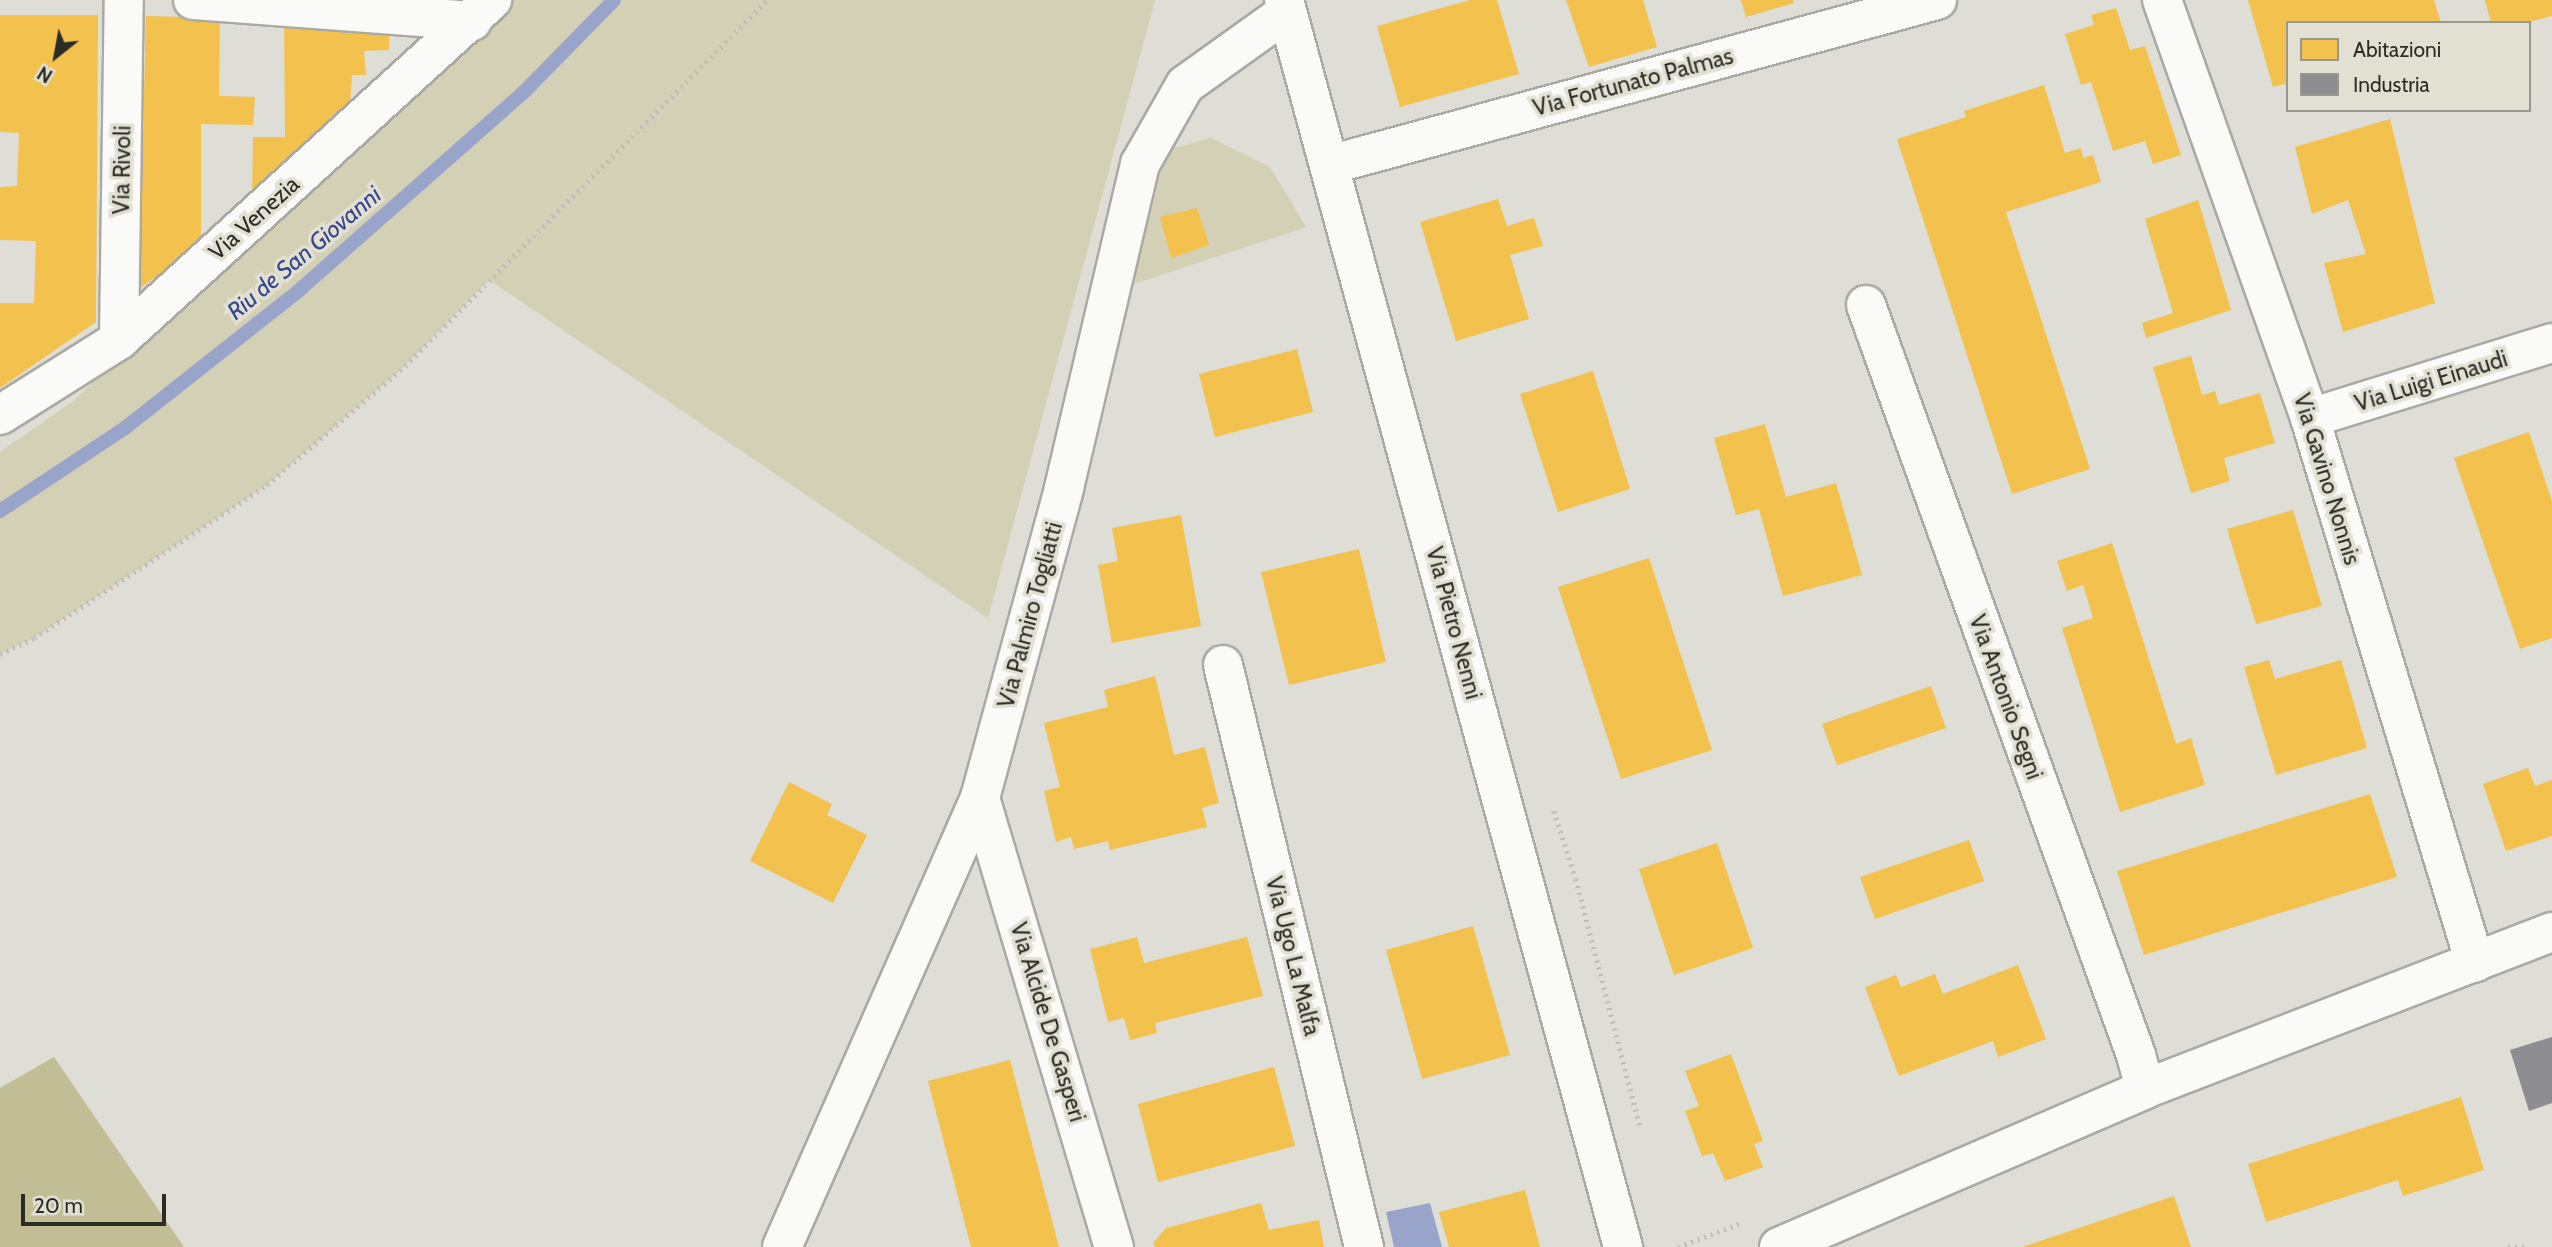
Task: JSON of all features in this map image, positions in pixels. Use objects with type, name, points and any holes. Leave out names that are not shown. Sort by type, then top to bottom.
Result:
[{"type":"street","name":"Via Rivoli","points":[[120,340],[124,0]]},
{"type":"street","points":[[192,0],[482,10]]},
{"type":"street","name":"Via Fortunato Palmas","points":[[1329,164],[1937,0]]},
{"type":"street","name":"Via Gavino Nonnis","points":[[2162,0],[2310,418],[2474,963]]},
{"type":"street","name":"Via Pietro Nenni","points":[[1285,6],[1623,1247]]},
{"type":"street","name":"Via Palmiro Togliatti","points":[[782,1247],[980,798],[1064,488],[1140,164],[1185,85],[1285,6]]},
{"type":"street","name":"Via Venezia","points":[[0,415],[120,340],[482,10]]},
{"type":"street","name":"Via Antonio Segni","points":[[1866,305],[2136,1055],[2145,1088]]},
{"type":"street","name":"Via Luigi Einaudi","points":[[2310,418],[2552,343]]},
{"type":"street","name":"Via Ugo La Malfa","points":[[1223,665],[1364,1247]]},
{"type":"street","name":"Via Alcide De Gasperi","points":[[980,798],[1114,1247]]},
{"type":"street","points":[[1779,1247],[2145,1088],[2552,932]]},
{"type":"path","points":[[0,654],[34,638],[267,485],[405,366],[767,0]]},
{"type":"path","points":[[2508,1247],[2528,1247]]},
{"type":"shaded area","points":[[500,0],[1155,0],[988,618],[489,280],[405,366],[267,485],[34,638],[0,654],[0,452],[72,402]]},
{"type":"shaded area","points":[[1211,138],[1270,167],[1306,227],[1134,284],[1151,181],[1170,149]]},
{"type":"shaded area","points":[[54,1057],[184,1247],[0,1247],[0,1088]]},
{"type":"water","points":[[1430,1203],[1442,1247],[1394,1247],[1386,1212]]},
{"type":"building: Abitazioni","points":[[1470,0],[1497,0],[1519,74],[1400,107],[1377,26]]},
{"type":"building: Abitazioni","points":[[1566,0],[1643,0],[1657,47],[1589,67]]},
{"type":"building: Abitazioni","points":[[1741,0],[1793,0],[1794,3],[1746,17]]},
{"type":"building: Abitazioni","points":[[2248,0],[2434,0],[2440,21],[2286,21],[2286,84],[2273,87]]},
{"type":"building: Abitazioni","points":[[2485,0],[2552,0],[2552,16],[2531,21],[2490,21]]},
{"type":"building: Abitazioni","points":[[2116,8],[2130,50],[2145,46],[2181,155],[2153,164],[2145,141],[2113,151],[2091,82],[2081,85],[2065,34],[2094,25],[2091,15]]},
{"type":"building: Abitazioni","points":[[0,15],[98,15],[96,322],[0,388],[0,303],[34,303],[36,241],[0,240],[0,187],[17,186],[19,133],[0,132]]},
{"type":"building: Abitazioni","points":[[146,16],[220,18],[219,96],[255,97],[253,125],[201,124],[201,244],[139,289]]},
{"type":"building: Abitazioni","points":[[284,19],[390,22],[389,50],[364,51],[366,75],[352,75],[350,106],[252,197],[253,137],[285,137]]},
{"type":"building: Abitazioni","points":[[2044,85],[2065,153],[2081,148],[2083,158],[2093,155],[2101,182],[2006,212],[2090,469],[2012,494],[1897,139],[1966,117],[1964,111]]},
{"type":"building: Abitazioni","points":[[2390,119],[2435,303],[2343,332],[2324,263],[2366,254],[2348,200],[2312,214],[2295,147]]},
{"type":"building: Abitazioni","points":[[1498,199],[1507,226],[1534,218],[1543,246],[1510,255],[1529,319],[1456,341],[1420,222]]},
{"type":"building: Abitazioni","points":[[2198,200],[2231,310],[2146,338],[2142,323],[2173,313],[2145,219]]},
{"type":"building: Abitazioni","points":[[1197,208],[1209,245],[1171,258],[1160,217]]},
{"type":"building: Abitazioni","points":[[1297,349],[1313,412],[1215,437],[1199,374]]},
{"type":"building: Abitazioni","points":[[2191,356],[2202,395],[2215,391],[2219,405],[2260,393],[2275,443],[2224,458],[2230,481],[2191,493],[2153,367]]},
{"type":"building: Abitazioni","points":[[1593,371],[1630,489],[1558,512],[1520,394]]},
{"type":"building: Abitazioni","points":[[1765,424],[1786,497],[1836,483],[1862,575],[1783,596],[1759,509],[1736,515],[1714,438]]},
{"type":"building: Abitazioni","points":[[2529,432],[2552,501],[2552,638],[2520,649],[2454,458]]},
{"type":"building: Abitazioni","points":[[2293,510],[2322,606],[2256,624],[2227,529]]},
{"type":"building: Abitazioni","points":[[1181,515],[1201,626],[1112,643],[1098,565],[1118,561],[1112,528]]},
{"type":"building: Abitazioni","points":[[2112,543],[2176,744],[2191,738],[2205,785],[2120,812],[2062,628],[2093,618],[2083,585],[2067,591],[2057,561]]},
{"type":"building: Abitazioni","points":[[1359,549],[1386,662],[1289,685],[1261,572]]},
{"type":"building: Abitazioni","points":[[1649,558],[1712,750],[1621,779],[1558,587]]},
{"type":"building: Abitazioni","points":[[2269,660],[2275,679],[2341,660],[2367,748],[2276,775],[2244,667]]},
{"type":"building: Abitazioni","points":[[1155,676],[1174,755],[1205,747],[1219,803],[1202,808],[1207,827],[1110,850],[1108,841],[1074,849],[1071,837],[1056,842],[1044,791],[1060,787],[1044,723],[1108,707],[1104,690]]},
{"type":"building: Abitazioni","points":[[1931,686],[1946,728],[1837,765],[1822,724]]},
{"type":"building: Abitazioni","points":[[2528,768],[2535,786],[2552,780],[2552,836],[2506,851],[2483,784]]},
{"type":"building: Abitazioni","points":[[789,782],[832,804],[827,815],[867,835],[833,903],[750,861]]},
{"type":"building: Abitazioni","points":[[2370,794],[2397,877],[2144,955],[2117,871]]},
{"type":"building: Abitazioni","points":[[1969,840],[1984,881],[1875,919],[1860,877]]},
{"type":"building: Abitazioni","points":[[1717,843],[1753,948],[1674,975],[1639,869]]},
{"type":"building: Abitazioni","points":[[1473,926],[1510,1055],[1422,1079],[1386,950]]},
{"type":"building: Abitazioni","points":[[1137,937],[1144,963],[1247,937],[1263,996],[1155,1023],[1157,1033],[1130,1040],[1124,1018],[1108,1022],[1090,949]]},
{"type":"building: Abitazioni","points":[[2018,965],[2046,1039],[1998,1057],[1993,1041],[1899,1076],[1865,987],[1896,975],[1901,987],[1935,974],[1943,994]]},
{"type":"building: Abitazioni","points":[[1731,1054],[1763,1141],[1754,1144],[1763,1167],[1725,1181],[1713,1153],[1702,1156],[1685,1111],[1699,1106],[1685,1071]]},
{"type":"building: Abitazioni","points":[[1010,1060],[1059,1247],[971,1247],[928,1081]]},
{"type":"building: Abitazioni","points":[[1274,1067],[1295,1146],[1158,1182],[1138,1104]]},
{"type":"building: Abitazioni","points":[[2461,1097],[2484,1170],[2403,1196],[2398,1180],[2266,1222],[2248,1164]]},
{"type":"building: Abitazioni","points":[[1525,1190],[1540,1247],[1449,1247],[1439,1212]]},
{"type":"building: Abitazioni","points":[[2174,1196],[2191,1247],[2022,1247]]},
{"type":"building: Abitazioni","points":[[1261,1203],[1269,1230],[1319,1220],[1324,1247],[1155,1247],[1153,1243],[1166,1228]]},
{"type":"building: Industria","points":[[2552,1037],[2552,1103],[2529,1111],[2510,1050]]},
{"type":"waterway","name":"Riu de San Giovanni","points":[[0,511],[125,428],[296,293],[523,93],[614,0]]}]
